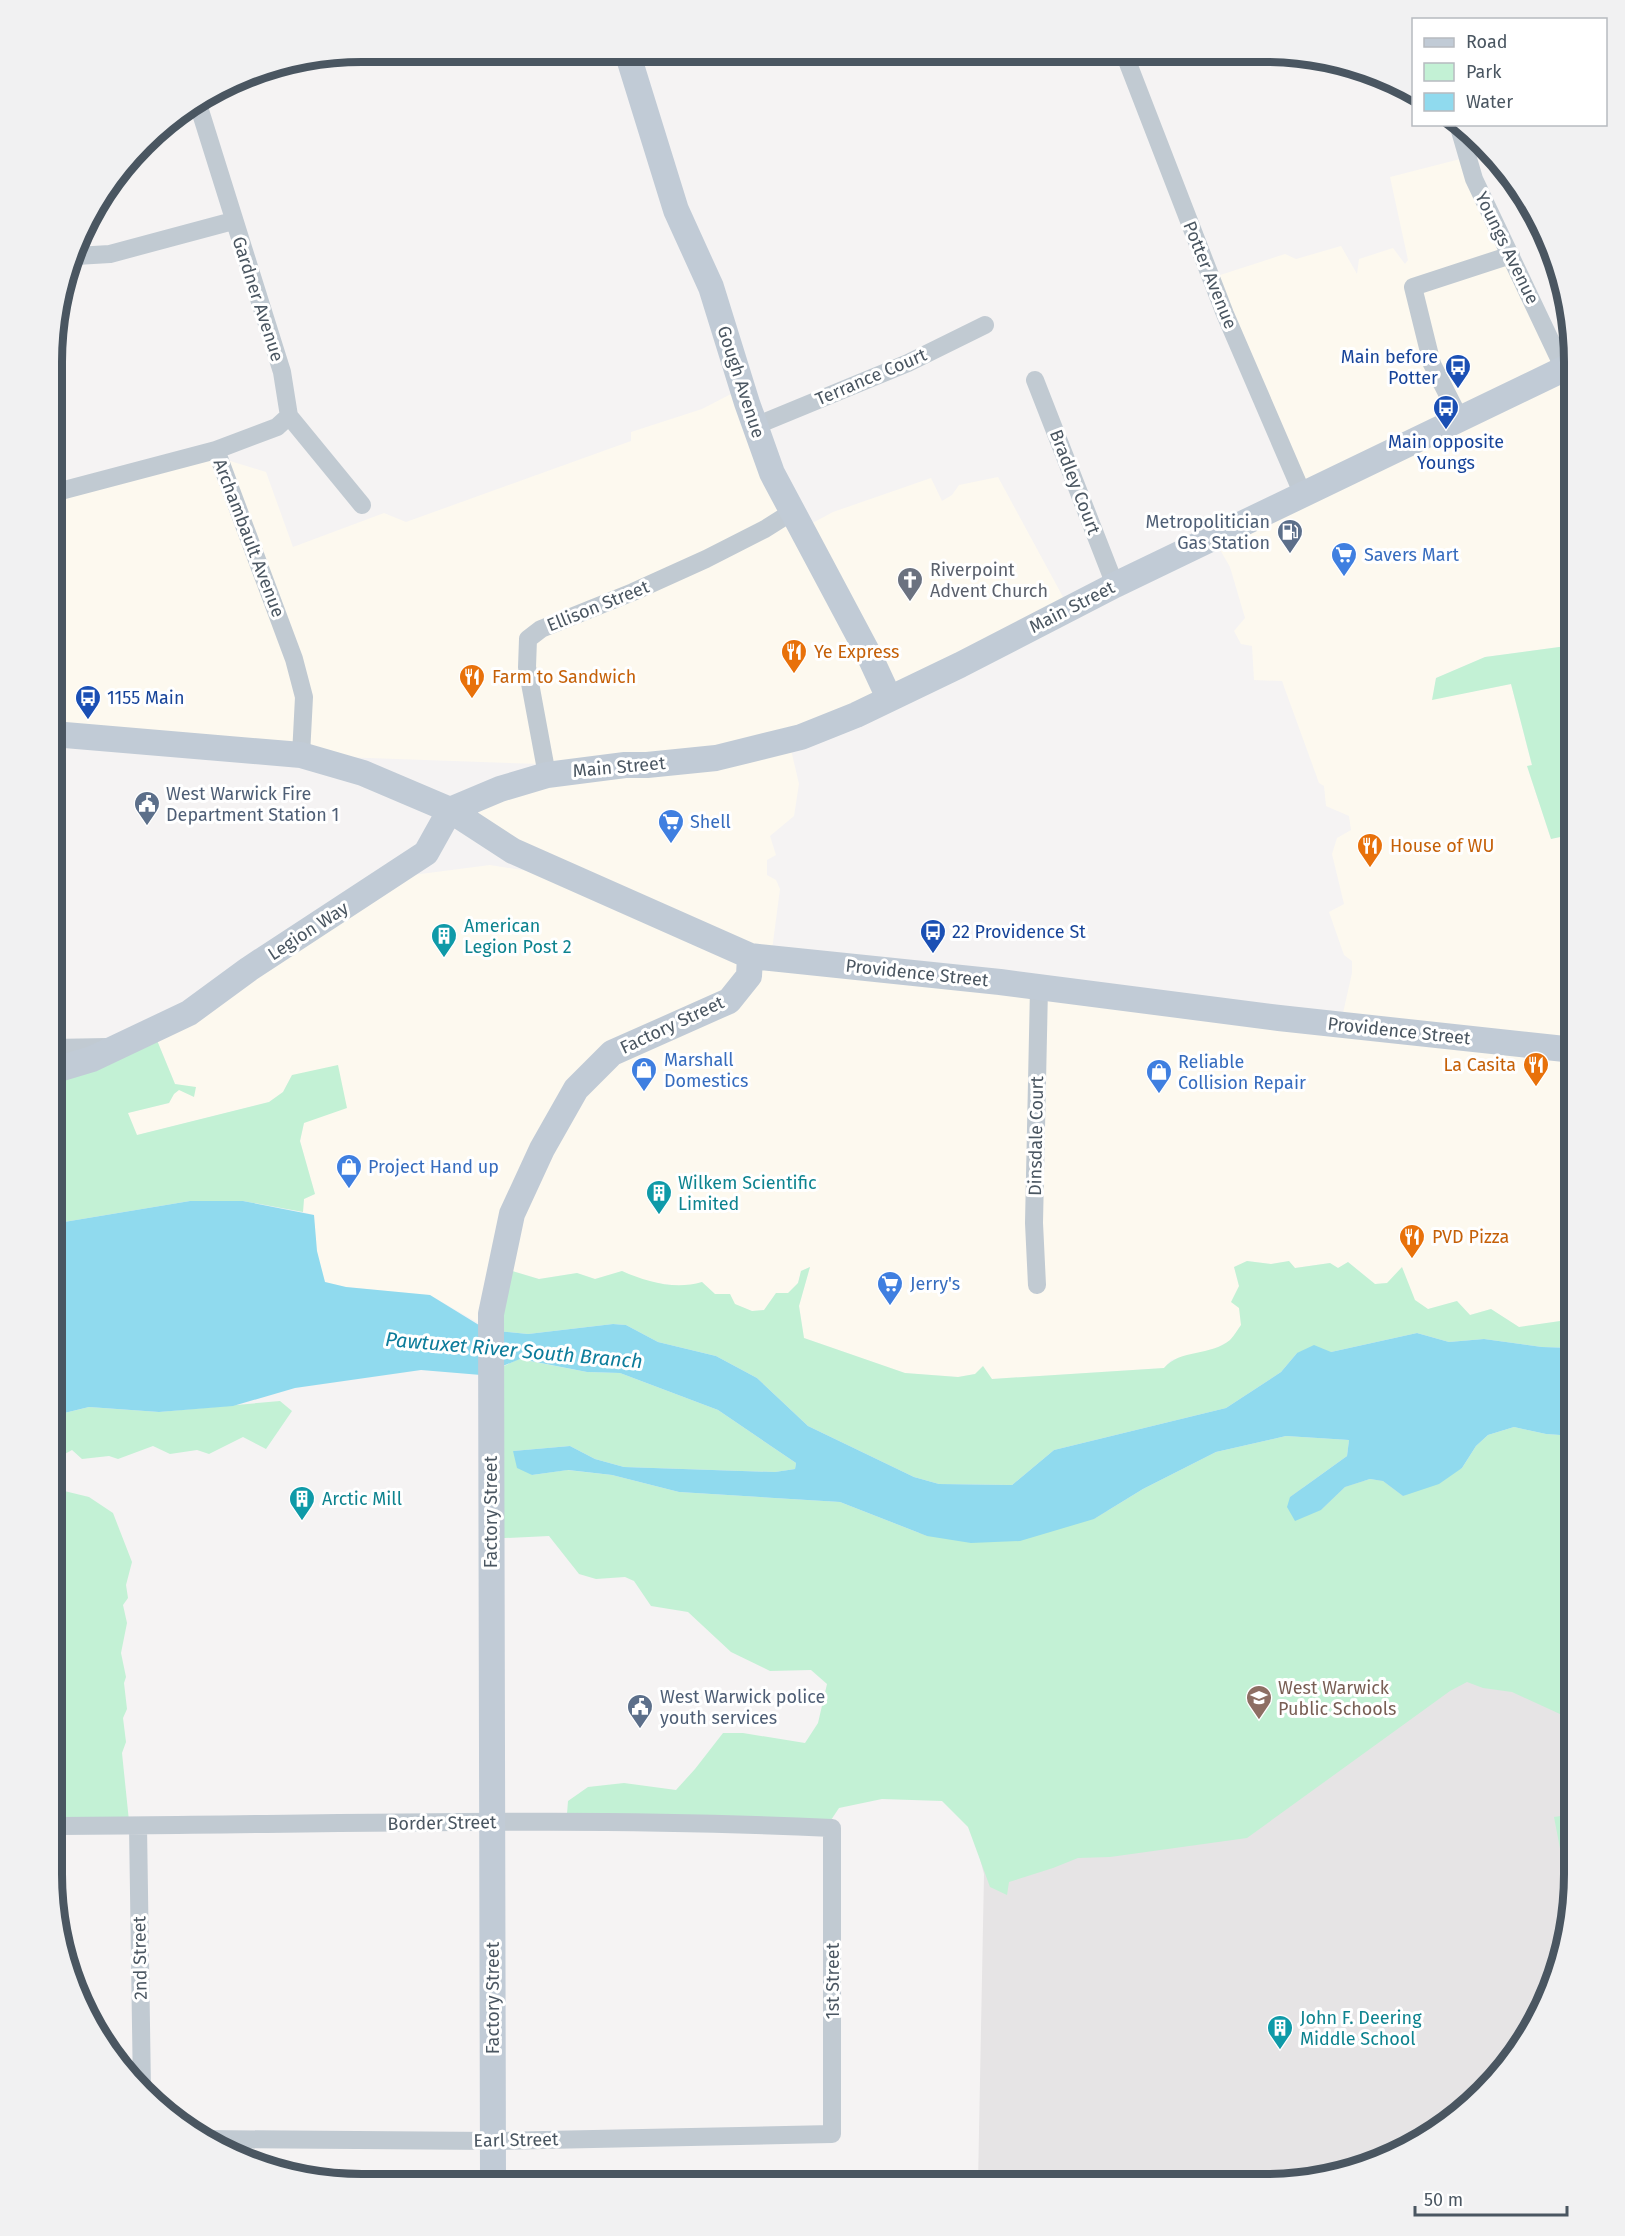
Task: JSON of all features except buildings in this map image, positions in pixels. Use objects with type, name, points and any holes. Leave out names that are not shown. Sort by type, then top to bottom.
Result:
[{"type":"main road","name":"Gough Avenue","points":[[630,62],[676,210],[711,287],[772,473],[870,657],[889,698]]},
{"type":"main road","name":"Main Street","points":[[547,775],[625,765],[716,758],[801,737],[856,715],[960,665],[1115,585],[1564,368]]},
{"type":"main road","points":[[62,735],[301,755]]},
{"type":"main road","name":"Providence Street","points":[[301,755],[363,773],[450,810],[513,851],[750,956],[1564,1049]]},
{"type":"main road","points":[[450,810],[500,789],[547,775]]},
{"type":"main road","name":"Legion Way","points":[[62,1068],[92,1059],[189,1014],[249,969],[426,853],[450,810]]},
{"type":"main road","name":"Factory Street","points":[[493,2174],[491,1314],[512,1214],[542,1149],[576,1089],[612,1053],[729,1001],[749,976],[750,956]]},
{"type":"street","name":"Potter Avenue","points":[[1127,62],[1225,314],[1303,495]]},
{"type":"street","name":"Gardner Avenue","points":[[200,109],[282,372],[290,416]]},
{"type":"street","name":"Youngs Avenue","points":[[1462,137],[1474,179],[1564,356]]},
{"type":"street","points":[[81,256],[110,254],[233,221]]},
{"type":"street","points":[[1460,419],[1432,364],[1413,287],[1511,255]]},
{"type":"street","name":"Terrance Court","points":[[755,426],[908,363],[985,325]]},
{"type":"street","name":"Bradley Court","points":[[1035,380],[1115,585]]},
{"type":"street","points":[[216,450],[277,428],[290,416],[362,505]]},
{"type":"street","name":"Archambault Avenue","points":[[62,491],[216,450],[294,659],[304,696],[301,755]]},
{"type":"street","name":"Ellison Street","points":[[547,775],[527,667],[528,639],[541,629],[633,592],[706,559],[765,529],[792,512]]},
{"type":"street","name":"Dinsdale Court","points":[[1037,1285],[1034,1222],[1039,988]]},
{"type":"street","points":[[62,1048],[115,1047]]},
{"type":"street","name":"Border Street","points":[[62,1826],[493,1822],[735,1823],[832,1828]]},
{"type":"street","name":"2nd Street","points":[[138,1826],[142,2079]]},
{"type":"street","name":"1st Street","points":[[832,1828],[832,2134]]},
{"type":"street","name":"Earl Street","points":[[221,2139],[493,2141],[832,2134]]},
{"type":"shaded area","points":[[1468,157],[1564,372],[1564,646],[1485,657],[1436,678],[1433,699],[1511,684],[1532,766],[1527,766],[1551,839],[1564,836],[1564,1320],[1519,1327],[1491,1309],[1470,1315],[1457,1301],[1428,1309],[1387,1283],[1375,1284],[1348,1262],[1338,1268],[1330,1263],[1295,1268],[1289,1261],[1271,1264],[1247,1261],[1234,1267],[1239,1286],[1241,1325],[1231,1340],[1214,1349],[1171,1360],[1164,1368],[992,1379],[975,1374],[958,1377],[905,1373],[804,1338],[799,1306],[810,1267],[801,1271],[798,1283],[788,1293],[776,1293],[764,1310],[752,1311],[734,1304],[730,1294],[715,1294],[702,1282],[686,1287],[644,1281],[622,1271],[595,1279],[577,1273],[539,1279],[493,1265],[482,1325],[430,1295],[346,1287],[325,1282],[316,1251],[314,1215],[303,1212],[304,1199],[315,1194],[300,1141],[304,1123],[292,1075],[283,1092],[269,1102],[137,1135],[127,1113],[169,1103],[174,1093],[179,1090],[196,1088],[175,1084],[154,1033],[405,876],[490,865],[528,871],[472,817],[542,771],[540,764],[340,757],[62,736],[62,492],[214,453],[227,460],[266,472],[293,547],[384,513],[406,522],[631,441],[631,432],[702,409],[731,394],[805,527],[833,512],[931,478],[942,501],[952,495],[959,485],[998,477],[1069,608],[789,741],[799,784],[794,816],[770,836],[776,855],[767,860],[767,875],[776,880],[780,889],[772,950],[1341,1022],[1352,973],[1352,961],[1344,955],[1329,912],[1344,904],[1332,854],[1337,838],[1351,830],[1349,816],[1326,806],[1324,786],[1319,783],[1282,681],[1254,680],[1252,646],[1241,644],[1234,631],[1245,618],[1230,567],[1215,541],[1301,497],[1214,277],[1285,254],[1296,259],[1341,246],[1357,274],[1359,259],[1393,248],[1405,264],[1408,260],[1390,177]]},
{"type":"shaded area","name":"West Warwick Public Schools","points":[[1564,1457],[1564,1874],[1561,1913],[1548,1971],[1533,2007],[1513,2041],[1476,2087],[1430,2124],[1396,2144],[1360,2159],[1322,2169],[1283,2174],[978,2174],[984,1874],[895,1536]]},
{"type":"green space","points":[[1564,646],[1564,836],[1551,839],[1527,766],[1532,765],[1511,684],[1432,700],[1436,678],[1485,657]]},
{"type":"green space","points":[[154,1033],[175,1084],[196,1087],[194,1097],[179,1090],[169,1103],[128,1113],[137,1135],[269,1102],[283,1092],[292,1075],[338,1065],[347,1108],[304,1123],[300,1141],[315,1194],[304,1199],[303,1212],[243,1201],[190,1201],[62,1222],[62,1068]]},
{"type":"green space","points":[[1247,1261],[1271,1264],[1289,1261],[1295,1268],[1330,1263],[1338,1268],[1348,1262],[1375,1284],[1387,1283],[1402,1267],[1415,1300],[1428,1309],[1457,1301],[1470,1315],[1491,1309],[1519,1327],[1564,1320],[1564,1348],[1484,1339],[1449,1342],[1417,1333],[1331,1352],[1297,1353],[1281,1372],[1226,1408],[1054,1450],[1012,1485],[939,1484],[914,1477],[808,1426],[757,1378],[716,1356],[658,1342],[626,1325],[613,1324],[528,1334],[487,1330],[492,1265],[539,1279],[577,1273],[595,1279],[622,1271],[661,1284],[682,1285],[702,1282],[715,1294],[730,1294],[735,1304],[752,1311],[764,1310],[776,1293],[788,1293],[798,1283],[801,1271],[810,1267],[799,1306],[804,1338],[905,1373],[958,1377],[975,1374],[983,1366],[992,1379],[1164,1368],[1178,1358],[1222,1345],[1233,1337],[1241,1325],[1239,1308],[1231,1302],[1239,1286],[1234,1267]]},
{"type":"green space","points":[[519,1359],[587,1372],[620,1373],[718,1410],[796,1463],[795,1469],[775,1472],[624,1467],[595,1459],[570,1446],[513,1451],[532,1475],[567,1470],[612,1475],[679,1492],[840,1502],[927,1536],[1094,1519],[1143,1489],[1216,1452],[1286,1436],[1349,1440],[1347,1456],[1290,1497],[1321,1510],[1345,1487],[1370,1479],[1383,1481],[1403,1496],[1462,1468],[1476,1446],[1488,1435],[1514,1427],[1564,1435],[1564,1716],[1512,1692],[1483,1688],[1467,1682],[1450,1691],[1247,1838],[1110,1857],[1078,1858],[1009,1882],[1007,1895],[990,1887],[968,1827],[942,1801],[882,1799],[839,1808],[829,1823],[566,1827],[568,1801],[588,1787],[624,1783],[676,1790],[723,1733],[743,1733],[805,1743],[818,1723],[827,1684],[811,1670],[770,1671],[731,1652],[688,1612],[651,1606],[634,1581],[625,1577],[596,1579],[579,1574],[549,1536],[485,1539],[491,1372]]},
{"type":"green space","points":[[280,1401],[292,1411],[266,1449],[243,1437],[209,1454],[197,1450],[170,1454],[153,1446],[118,1459],[109,1456],[82,1459],[72,1450],[62,1456],[62,1414],[89,1407],[159,1412]]},
{"type":"green space","points":[[62,1490],[89,1497],[113,1513],[132,1562],[126,1585],[128,1598],[123,1605],[127,1623],[121,1653],[126,1677],[124,1683],[127,1709],[123,1718],[126,1742],[122,1753],[129,1821],[62,1824]]},
{"type":"green space","points":[[1564,1815],[1564,1869],[1554,1817]]},
{"type":"water","name":"Pawtuxet River South Branch","points":[[190,1201],[243,1201],[314,1215],[317,1251],[325,1282],[346,1287],[430,1295],[487,1330],[528,1334],[613,1324],[626,1325],[658,1342],[716,1356],[757,1378],[808,1426],[914,1477],[939,1484],[1012,1485],[1054,1450],[1226,1408],[1281,1372],[1297,1353],[1314,1345],[1331,1352],[1417,1333],[1449,1342],[1484,1339],[1564,1348],[1564,1435],[1514,1427],[1488,1435],[1476,1446],[1462,1468],[1439,1484],[1403,1496],[1383,1481],[1370,1479],[1345,1487],[1321,1510],[1295,1521],[1287,1507],[1290,1497],[1347,1456],[1349,1440],[1286,1436],[1216,1452],[1143,1489],[1094,1519],[1020,1541],[971,1543],[927,1536],[840,1502],[679,1492],[612,1475],[568,1470],[532,1475],[517,1468],[513,1451],[570,1446],[595,1459],[624,1467],[775,1472],[795,1469],[796,1463],[718,1410],[620,1373],[587,1372],[520,1359],[481,1375],[421,1370],[295,1388],[233,1406],[159,1412],[89,1407],[62,1414],[62,1222]]},
{"type":"place","name":"Main before Potter","points":[[1458,390]]},
{"type":"place","name":"Main opposite Youngs","points":[[1446,431]]},
{"type":"place","name":"Metropolitician Gas Station","points":[[1290,555]]},
{"type":"place","name":"Savers Mart","points":[[1344,578]]},
{"type":"place","name":"Riverpoint Advent Church","points":[[910,603]]},
{"type":"place","name":"Ye Express","points":[[794,675]]},
{"type":"place","name":"Farm to Sandwich","points":[[472,700]]},
{"type":"place","name":"1155 Main","points":[[88,721]]},
{"type":"place","name":"West Warwick Fire Department Station 1","points":[[147,827]]},
{"type":"place","name":"Shell","points":[[671,845]]},
{"type":"place","name":"House of WU","points":[[1370,869]]},
{"type":"place","name":"22 Providence St","points":[[933,955]]},
{"type":"place","name":"American Legion Post 2","points":[[444,959]]},
{"type":"place","name":"La Casita","points":[[1536,1088]]},
{"type":"place","name":"Marshall Domestics","points":[[644,1093]]},
{"type":"place","name":"Reliable Collision Repair","points":[[1159,1095]]},
{"type":"place","name":"Project Hand up","points":[[349,1190]]},
{"type":"place","name":"Wilkem Scientific Limited","points":[[659,1216]]},
{"type":"place","name":"PVD Pizza","points":[[1412,1260]]},
{"type":"place","name":"Jerry's","points":[[890,1307]]},
{"type":"place","name":"Arctic Mill","points":[[302,1522]]},
{"type":"place","name":"West Warwick Public Schools","points":[[1259,1721]]},
{"type":"place","name":"West Warwick police youth services","points":[[640,1730]]},
{"type":"place","name":"John F. Deering Middle School","points":[[1280,2051]]}]
